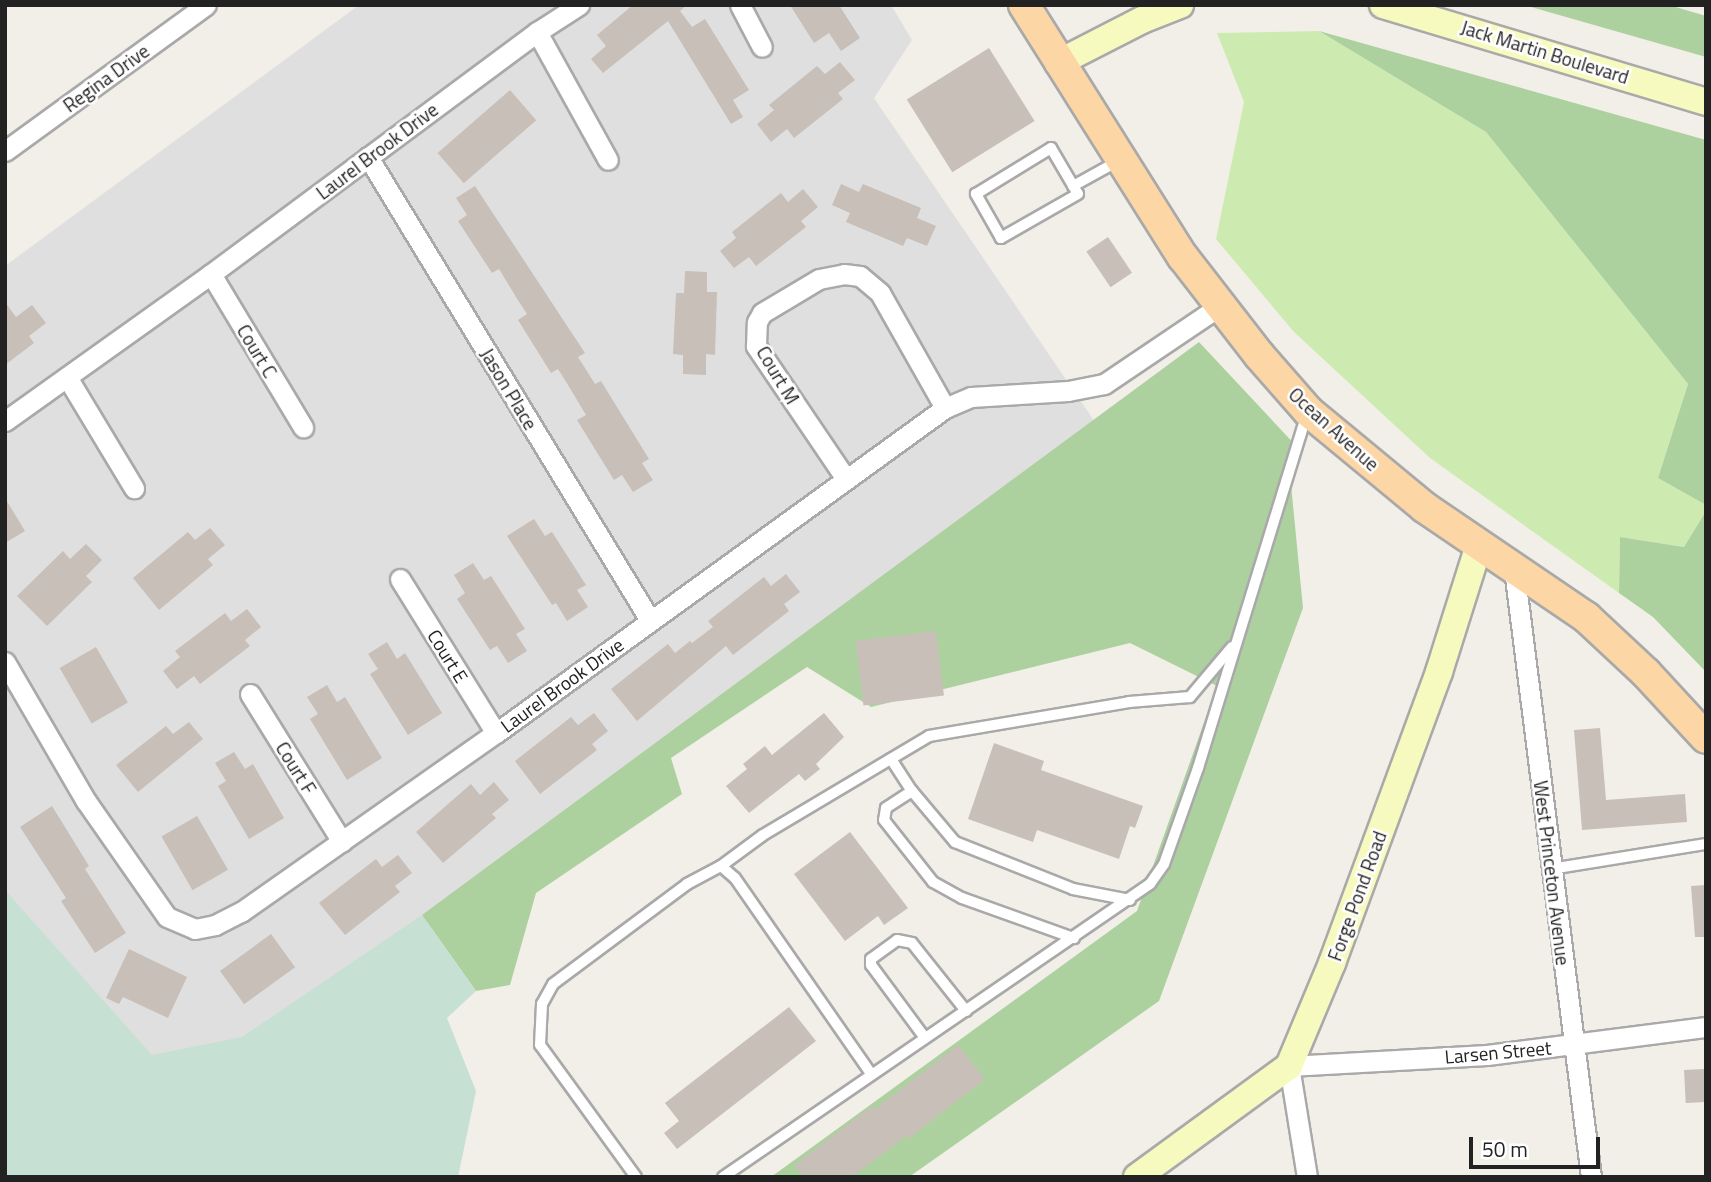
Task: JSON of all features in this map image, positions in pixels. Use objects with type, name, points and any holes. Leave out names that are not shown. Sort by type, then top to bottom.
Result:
[{"type":"main road","name":"Ocean Avenue","points":[[1024,5],[1058,63],[1183,257],[1308,411],[1424,507],[1586,617],[1646,673],[1706,738]]},
{"type":"street","name":"Regina Drive","points":[[5,151],[206,5]]},
{"type":"street","name":"Laurel Brook Drive","points":[[5,421],[211,274],[537,32],[579,5]]},
{"type":"street","points":[[740,5],[762,47]]},
{"type":"street","points":[[1058,63],[1142,20],[1180,5]]},
{"type":"street","name":"Jack Martin Boulevard","points":[[1383,5],[1706,102]]},
{"type":"street","points":[[537,32],[608,160]]},
{"type":"street","name":"Jason Place","points":[[368,157],[650,621]]},
{"type":"street","name":"Court C","points":[[211,274],[303,427]]},
{"type":"street","name":"Court M","points":[[846,479],[756,345],[757,322],[762,313],[819,279],[844,274],[860,276],[880,293],[945,408]]},
{"type":"street","name":"Laurel Brook Drive","points":[[5,662],[86,801],[167,917],[195,929],[215,925],[342,842],[496,733],[945,408],[971,397],[1068,391],[1104,384],[1221,305]]},
{"type":"street","points":[[67,377],[134,488]]},
{"type":"street","name":"Forge Pond Road","points":[[1289,1066],[1332,964],[1430,698],[1479,545]]},
{"type":"street","name":"West Princeton Avenue","points":[[1514,569],[1591,1177]]},
{"type":"street","name":"Court E","points":[[400,579],[496,733]]},
{"type":"street","name":"Court F","points":[[250,694],[342,842]]},
{"type":"street","name":"Larsen Street","points":[[1289,1066],[1487,1055],[1706,1027]]},
{"type":"street","points":[[1137,1177],[1289,1066],[1307,1177]]},
{"type":"lane","points":[[1051,148],[1073,186],[1078,194],[1001,238],[976,194],[1051,148]]},
{"type":"lane","points":[[1073,186],[1121,160]]},
{"type":"lane","points":[[723,1177],[1150,884],[1164,864],[1198,768],[1308,411]]},
{"type":"lane","points":[[636,1177],[540,1045],[542,1004],[553,984],[687,884],[721,866],[763,835],[929,736],[1129,702],[1190,696],[1235,644]]},
{"type":"lane","points":[[891,759],[912,791],[955,842],[1073,889],[1130,900]]},
{"type":"lane","points":[[912,791],[887,808],[884,820],[933,882],[962,898],[1074,938]]},
{"type":"lane","points":[[1551,869],[1706,844]]},
{"type":"lane","points":[[721,866],[735,878],[872,1074]]},
{"type":"lane","points":[[926,1038],[871,965],[871,959],[897,940],[912,943],[966,1011]]},
{"type":"shaded area","points":[[359,5],[891,5],[912,40],[874,98],[1110,444],[237,1062],[106,1051],[5,904],[5,266]]},
{"type":"green space","points":[[1524,5],[1669,5],[1706,16],[1706,57]]},
{"type":"green space","points":[[1319,31],[1486,132],[1688,384],[1658,478],[1706,505],[1706,511],[1684,547],[1620,537],[1619,593],[1430,458],[1294,332],[1216,239],[1244,102],[1217,33]]},
{"type":"green space","points":[[1319,31],[1706,140],[1706,505],[1658,478],[1688,384],[1486,132]]},
{"type":"green space","points":[[1199,342],[1300,450],[1290,474],[1303,608],[1159,1001],[909,1177],[771,1177],[1137,911],[1217,686],[1130,643],[871,707],[807,667],[671,758],[682,794],[536,893],[510,985],[476,991],[422,915]]},
{"type":"green space","points":[[1706,511],[1706,672],[1653,617],[1619,593],[1620,537],[1684,547]]},
{"type":"green space","points":[[5,890],[152,1055],[242,1037],[422,915],[476,991],[447,1018],[476,1091],[458,1177],[5,1177]]},
{"type":"building","points":[[633,5],[687,5],[680,11],[692,27],[705,19],[749,90],[733,100],[743,117],[731,124],[668,21],[603,73],[591,59],[606,46],[597,35]]},
{"type":"building","points":[[790,5],[839,5],[860,38],[841,51],[829,33],[814,43]]},
{"type":"building","points":[[989,48],[1035,121],[952,172],[907,99]]},
{"type":"building","points":[[840,62],[855,80],[838,93],[843,99],[794,138],[787,129],[771,142],[757,124],[774,110],[769,105],[817,66],[825,74]]},
{"type":"building","points":[[510,90],[536,120],[464,183],[438,153]]},
{"type":"building","points":[[841,184],[859,192],[863,184],[921,208],[917,218],[936,226],[927,246],[907,238],[903,246],[846,222],[850,213],[832,205]]},
{"type":"building","points":[[475,186],[585,353],[578,357],[595,384],[601,381],[649,459],[642,463],[653,480],[633,492],[622,475],[614,480],[577,420],[586,415],[568,385],[558,369],[551,373],[518,320],[527,314],[499,269],[492,273],[458,221],[467,215],[456,198]]},
{"type":"building","points":[[803,189],[818,207],[801,221],[806,227],[756,266],[749,257],[734,268],[720,251],[736,238],[732,232],[781,193],[788,202]]},
{"type":"building","points":[[1108,237],[1132,273],[1110,287],[1086,252]]},
{"type":"building","points":[[685,271],[707,272],[707,292],[717,292],[715,355],[706,354],[706,375],[683,374],[683,355],[673,354],[676,293],[684,293]]},
{"type":"building","points":[[5,302],[16,317],[32,305],[46,323],[29,336],[34,343],[5,365]]},
{"type":"building","points":[[5,498],[25,531],[5,543]]},
{"type":"building","points":[[534,519],[545,536],[552,532],[586,585],[577,590],[588,607],[567,621],[556,603],[552,605],[507,536]]},
{"type":"building","points":[[210,528],[225,545],[208,559],[213,565],[159,610],[133,578],[188,532],[195,540]]},
{"type":"building","points":[[86,544],[102,560],[86,576],[92,582],[47,626],[17,596],[63,551],[70,559]]},
{"type":"building","points":[[473,563],[484,580],[491,576],[525,629],[516,634],[527,651],[508,663],[497,646],[490,650],[457,599],[465,593],[454,575]]},
{"type":"building","points":[[786,574],[800,592],[784,604],[789,611],[733,655],[726,646],[637,721],[611,689],[668,644],[675,653],[690,641],[692,643],[713,627],[708,621],[764,577],[771,586]]},
{"type":"building","points":[[247,609],[261,627],[245,640],[250,646],[200,684],[194,676],[177,689],[163,671],[180,657],[175,651],[225,613],[231,621]]},
{"type":"building","points":[[936,631],[944,696],[864,705],[856,641]]},
{"type":"building","points":[[387,642],[397,659],[405,653],[442,713],[408,735],[370,674],[378,669],[368,654]]},
{"type":"building","points":[[96,647],[128,702],[92,723],[60,668]]},
{"type":"building","points":[[327,685],[337,702],[345,697],[382,758],[347,780],[310,719],[318,714],[307,697]]},
{"type":"building","points":[[594,713],[608,731],[592,744],[597,750],[540,794],[515,761],[571,717],[578,725]]},
{"type":"building","points":[[824,713],[844,737],[816,764],[820,769],[805,781],[799,774],[749,813],[726,786],[747,769],[743,764],[765,746],[772,755]]},
{"type":"building","points":[[189,722],[203,739],[138,792],[116,765],[166,726],[173,734]]},
{"type":"building","points":[[1600,728],[1606,800],[1685,794],[1687,822],[1582,830],[1574,730]]},
{"type":"building","points":[[994,743],[1044,761],[1041,770],[1143,806],[1135,828],[1130,826],[1119,859],[1037,830],[1033,842],[968,819]]},
{"type":"building","points":[[234,752],[245,769],[253,764],[284,818],[249,839],[218,786],[226,781],[215,763]]},
{"type":"building","points":[[494,782],[509,800],[492,814],[496,818],[443,863],[416,832],[471,784],[480,795]]},
{"type":"building","points":[[52,806],[89,866],[85,869],[126,933],[95,953],[61,901],[66,898],[20,827]]},
{"type":"building","points":[[197,816],[228,870],[192,890],[161,836]]},
{"type":"building","points":[[850,832],[908,908],[884,925],[878,916],[845,941],[794,874]]},
{"type":"building","points":[[398,855],[412,873],[395,886],[400,892],[345,935],[319,903],[376,859],[382,867]]},
{"type":"building","points":[[1706,885],[1706,937],[1695,937],[1691,886]]},
{"type":"building","points":[[271,934],[295,967],[244,1004],[220,971]]},
{"type":"building","points":[[129,949],[187,977],[168,1018],[123,997],[119,1004],[106,998]]},
{"type":"building","points":[[789,1007],[816,1041],[677,1149],[664,1133],[679,1121],[665,1103]]},
{"type":"building","points":[[958,1045],[985,1079],[908,1139],[906,1136],[852,1177],[803,1177],[794,1165],[872,1106],[875,1109]]},
{"type":"building","points":[[1704,1069],[1706,1102],[1686,1103],[1684,1070]]}]
